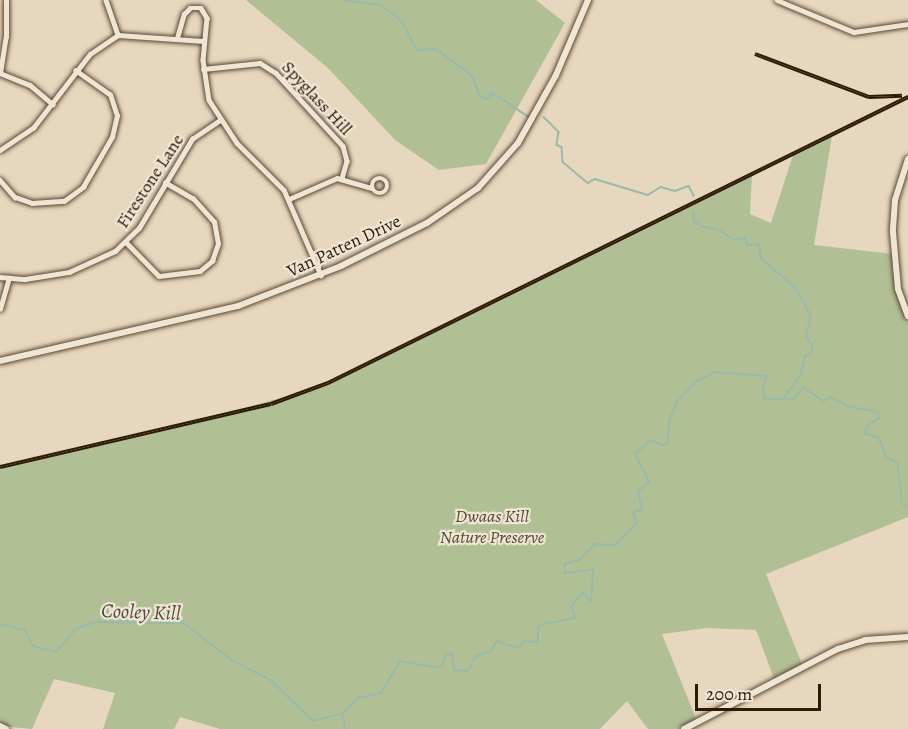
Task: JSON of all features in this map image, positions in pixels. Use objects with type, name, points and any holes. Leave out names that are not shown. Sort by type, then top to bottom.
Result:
[{"type":"street","points":[[6,0],[6,37],[0,73],[30,85],[53,104]]},
{"type":"street","points":[[106,0],[118,35]]},
{"type":"street","name":"Van Patten Drive","points":[[0,362],[199,318],[272,295],[427,223],[488,179],[532,122],[588,0]]},
{"type":"street","points":[[777,0],[854,32],[908,24]]},
{"type":"street","points":[[177,38],[184,14],[196,7],[207,18],[203,41],[203,69],[209,100],[220,120],[289,199],[321,274]]},
{"type":"street","points":[[0,150],[33,128],[76,71],[96,49],[118,35],[203,41]]},
{"type":"street","name":"Spyglass Hill","points":[[203,69],[256,63],[272,69],[344,146],[347,161],[342,178]]},
{"type":"street","points":[[0,180],[15,197],[32,203],[64,201],[83,187],[112,137],[117,116],[110,95],[76,71]]},
{"type":"street","name":"Firestone Lane","points":[[0,276],[9,278],[69,272],[93,264],[126,242],[139,228],[192,139],[220,120]]},
{"type":"street","points":[[908,159],[895,200],[893,232],[898,289],[908,316]]},
{"type":"street","points":[[289,199],[326,180],[342,178],[372,188]]},
{"type":"street","points":[[126,242],[159,276],[200,271],[212,261],[218,244],[214,222],[193,199],[165,183]]},
{"type":"street","points":[[0,309],[9,278]]},
{"type":"street","points":[[684,729],[838,649],[866,640],[908,637]]},
{"type":"street","points":[[0,726],[6,729]]},
{"type":"green space","points":[[246,0],[536,0],[565,23],[486,164],[439,170],[395,140],[328,68]]},
{"type":"green space","name":"Dwaas Kill Nature Preserve","points":[[832,136],[814,245],[893,254],[898,294],[908,315],[908,517],[766,574],[803,667],[775,681],[756,630],[707,628],[662,634],[697,721],[684,729],[648,729],[627,701],[600,729],[220,729],[180,717],[174,729],[103,729],[115,693],[54,679],[32,729],[0,726],[0,467],[153,432],[315,389],[752,175],[750,214],[771,223],[793,155]]},
{"type":"waterway","points":[[344,0],[381,5],[401,20],[417,50],[436,49],[473,76],[480,96],[486,99],[493,93],[529,117]]},
{"type":"waterway","points":[[544,117],[559,132],[557,145],[562,147],[563,162],[588,183],[595,179],[648,195],[661,187],[675,191],[689,186],[694,196]]},
{"type":"waterway","points":[[694,212],[694,221],[702,226],[720,230],[735,240],[745,238],[748,245],[759,245],[762,259],[796,288],[811,315],[807,336],[813,347],[812,354],[806,356],[801,375],[785,398]]},
{"type":"waterway","name":"Cooley Kill","points":[[0,624],[25,630],[33,646],[56,652],[76,629],[95,622],[184,623],[232,660],[272,681],[313,721],[342,714],[358,698],[381,693],[400,661],[441,668],[446,655],[453,654],[454,670],[468,671],[475,657],[491,651],[497,641],[518,648],[524,641],[537,642],[539,625],[575,618],[571,607],[583,592],[591,601],[593,570],[565,574],[565,564],[579,560],[595,544],[616,545],[637,523],[633,513],[642,509],[638,491],[649,482],[635,454],[651,440],[662,445],[668,443],[669,421],[677,402],[698,380],[716,372],[768,376],[763,389],[765,399],[794,399],[803,387],[824,401],[831,397],[847,406],[878,412],[880,418],[868,426],[865,433],[879,438],[887,457],[898,464],[902,503],[908,508]]},
{"type":"waterway","points":[[343,715],[346,729]]},
{"type":"railway","points":[[755,54],[869,97],[902,96]]},
{"type":"railway","points":[[0,467],[271,404],[328,383],[908,97]]}]
